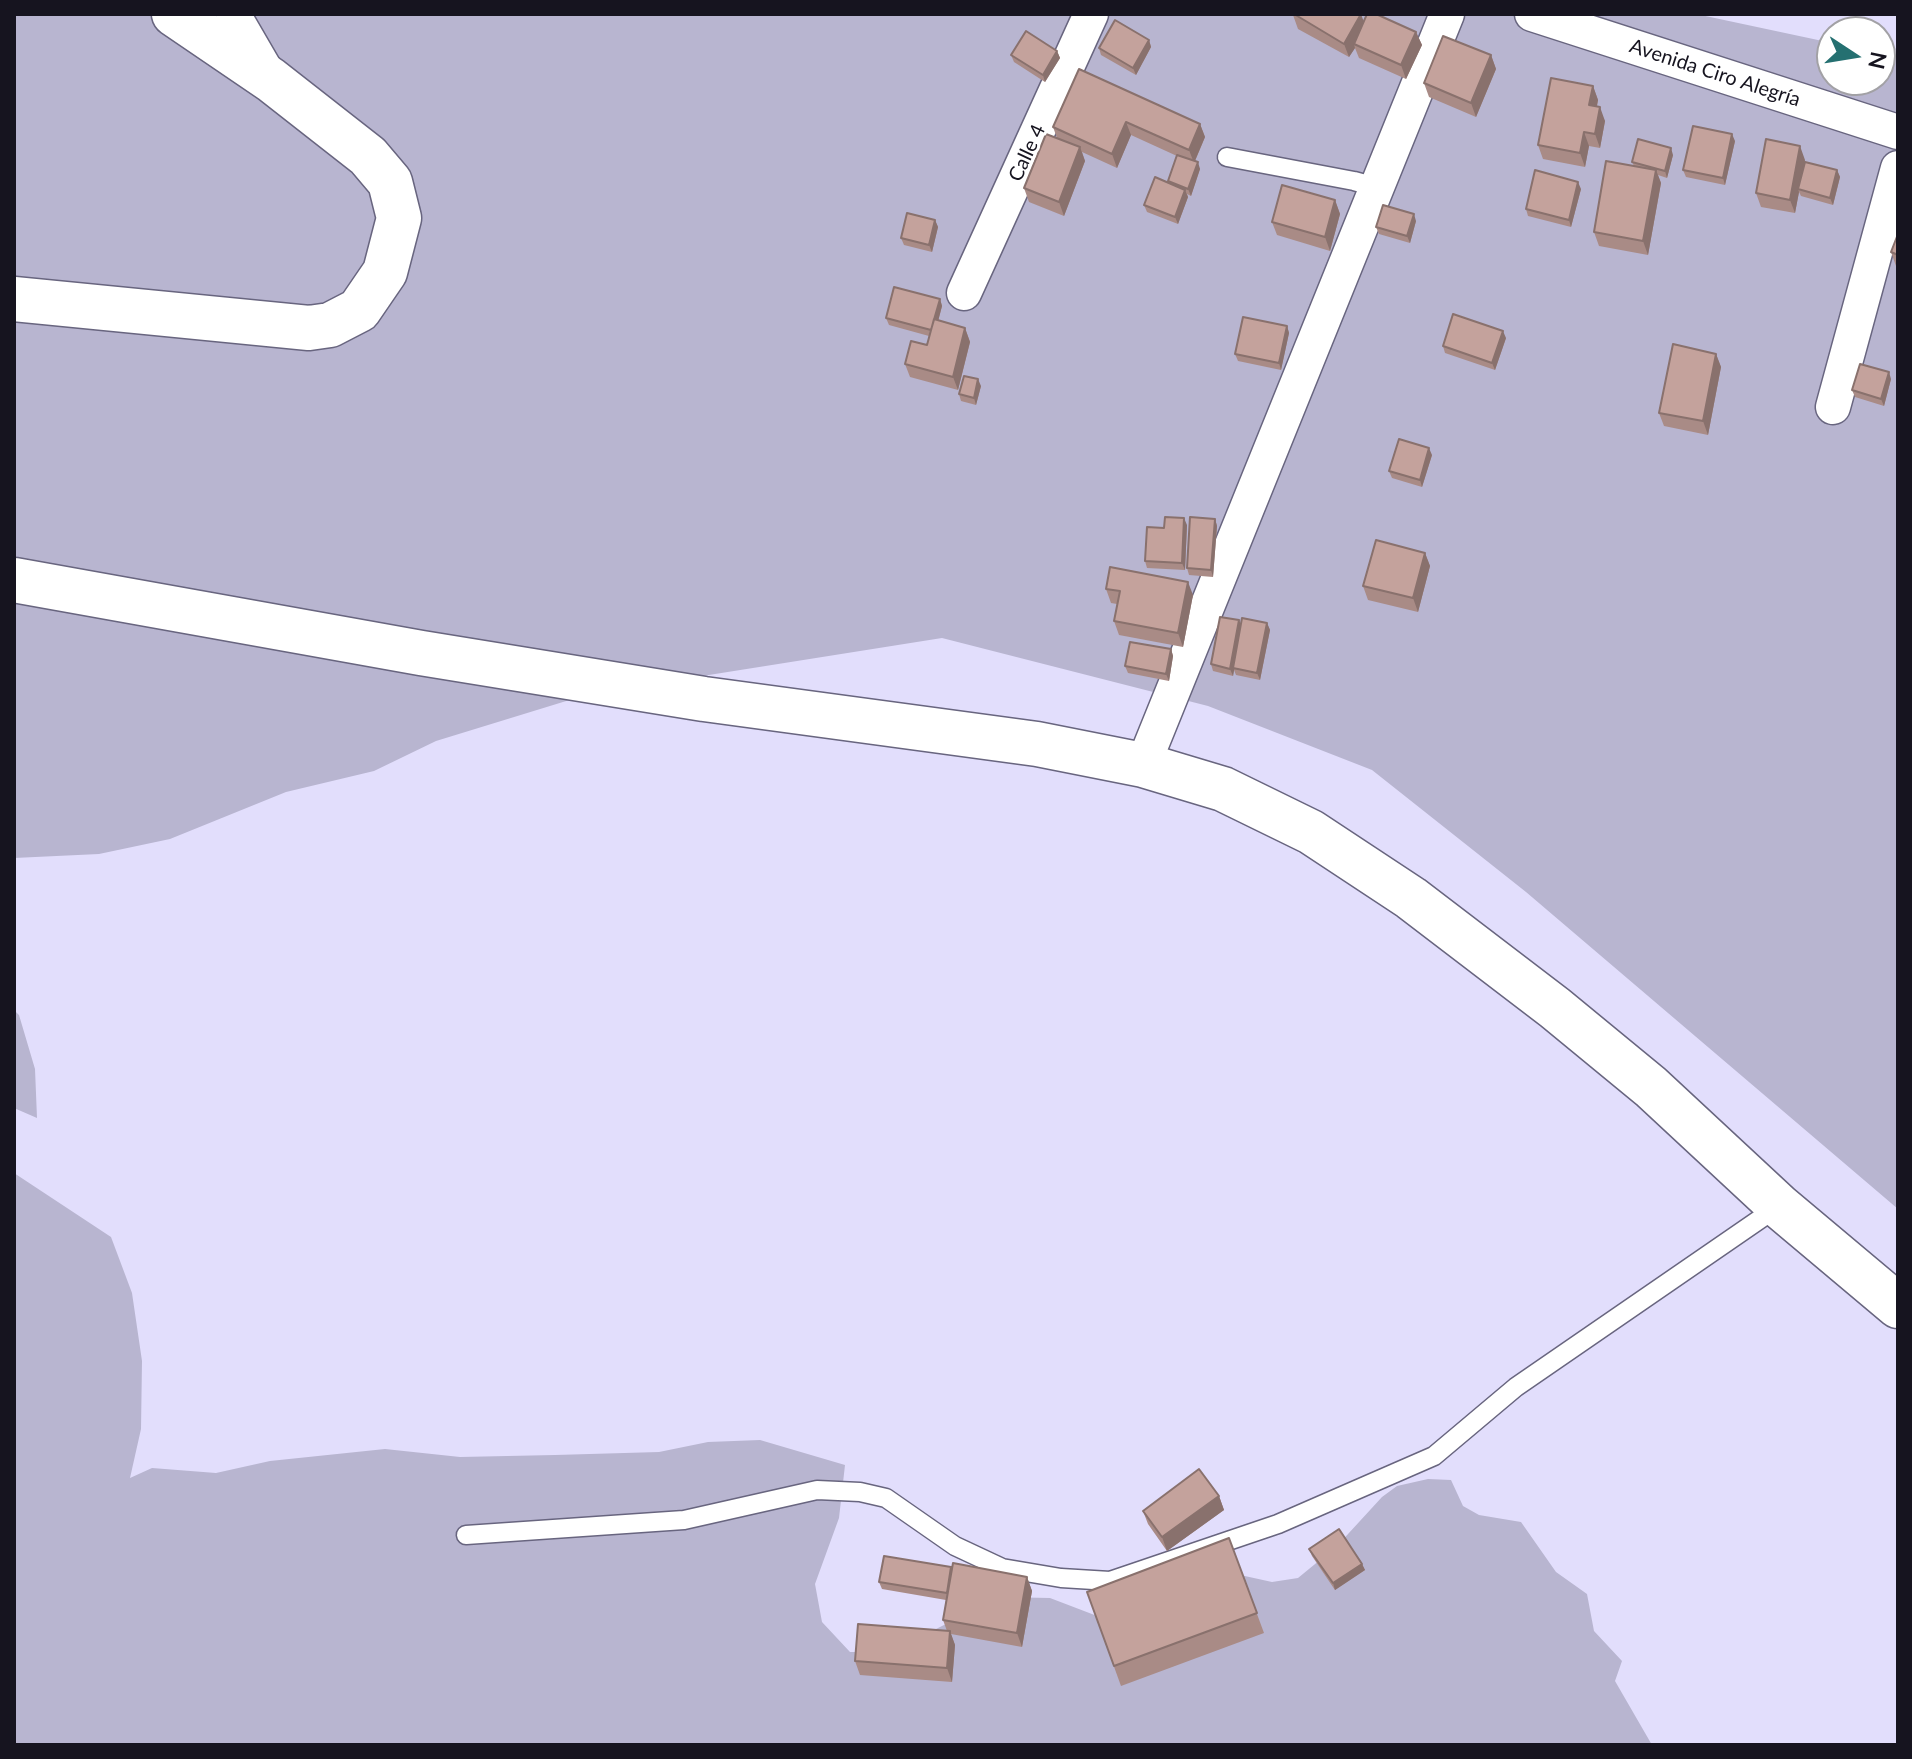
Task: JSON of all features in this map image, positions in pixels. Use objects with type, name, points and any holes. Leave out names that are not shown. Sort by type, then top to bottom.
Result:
[{"type":"street","points":[[14,299],[309,328],[330,325],[359,310],[385,272],[399,218],[390,182],[368,156],[271,80],[174,14]]},
{"type":"street","points":[[233,14],[271,80]]},
{"type":"street","name":"Calle 4","points":[[964,293],[1091,14]]},
{"type":"street","points":[[1143,765],[1447,14]]},
{"type":"street","name":"Avenida Ciro Alegría","points":[[1532,14],[1898,132]]},
{"type":"street","points":[[1833,407],[1898,168]]},
{"type":"street","points":[[14,580],[437,656],[704,699],[1037,744],[1143,765],[1223,789],[1311,832],[1411,898],[1555,1008],[1651,1087],[1779,1206],[1898,1306]]},
{"type":"lane","points":[[1227,157],[1376,187]]},
{"type":"lane","points":[[466,1535],[684,1520],[817,1490],[860,1492],[886,1498],[955,1546],[1002,1568],[1061,1578],[1110,1581],[1278,1524],[1434,1456],[1516,1387],[1779,1206]]},
{"type":"shaded area","points":[[14,14],[1696,14],[1816,40],[1816,96],[1896,96],[1898,57],[1898,1209],[1526,892],[1372,770],[1208,706],[942,638],[589,694],[436,741],[374,771],[286,792],[170,839],[99,854],[14,858]]},
{"type":"shaded area","points":[[14,1010],[19,1015],[35,1069],[37,1118],[14,1108]]},
{"type":"shaded area","points":[[14,1173],[111,1237],[132,1293],[142,1361],[141,1429],[130,1478],[152,1468],[216,1473],[270,1461],[385,1449],[460,1457],[555,1455],[659,1452],[708,1442],[760,1440],[845,1465],[839,1518],[815,1584],[822,1622],[850,1652],[890,1652],[1000,1597],[1050,1598],[1105,1619],[1213,1569],[1272,1582],[1298,1578],[1337,1546],[1382,1497],[1397,1486],[1428,1479],[1451,1480],[1463,1506],[1479,1515],[1521,1522],[1556,1572],[1587,1594],[1594,1631],[1622,1661],[1615,1681],[1652,1745],[14,1745]]},
{"type":"building","points":[[1294,14],[1361,14],[1344,44]]},
{"type":"building","points":[[1367,14],[1376,14],[1416,32],[1401,65],[1354,44]]},
{"type":"building","points":[[1115,20],[1149,40],[1133,68],[1099,48]]},
{"type":"building","points":[[1026,31],[1057,51],[1043,75],[1011,55]]},
{"type":"building","points":[[1443,36],[1491,55],[1471,103],[1424,83]]},
{"type":"building","points":[[1079,69],[1200,124],[1189,150],[1126,122],[1112,154],[1053,127]]},
{"type":"building","points":[[1551,78],[1593,86],[1589,105],[1600,107],[1595,134],[1584,132],[1580,153],[1538,145]]},
{"type":"building","points":[[1693,126],[1732,134],[1723,178],[1683,170]]},
{"type":"building","points":[[1046,134],[1080,147],[1059,202],[1024,188]]},
{"type":"building","points":[[1638,139],[1671,148],[1665,171],[1632,162]]},
{"type":"building","points":[[1766,139],[1800,146],[1790,200],[1756,193]]},
{"type":"building","points":[[1177,155],[1198,162],[1188,189],[1168,181]]},
{"type":"building","points":[[1606,161],[1656,170],[1643,241],[1594,232]]},
{"type":"building","points":[[1805,162],[1837,170],[1830,198],[1798,189]]},
{"type":"building","points":[[1535,170],[1578,182],[1569,220],[1526,209]]},
{"type":"building","points":[[1155,177],[1185,190],[1175,217],[1144,205]]},
{"type":"building","points":[[1282,185],[1335,200],[1325,237],[1272,222]]},
{"type":"building","points":[[1383,205],[1414,214],[1407,236],[1376,227]]},
{"type":"building","points":[[907,213],[935,220],[929,245],[901,238]]},
{"type":"building","points":[[1898,234],[1898,255],[1891,252]]},
{"type":"building","points":[[894,287],[940,299],[931,330],[886,318]]},
{"type":"building","points":[[1453,314],[1503,331],[1492,363],[1443,346]]},
{"type":"building","points":[[1243,317],[1287,326],[1279,363],[1235,354]]},
{"type":"building","points":[[934,319],[965,328],[953,377],[905,364],[911,341],[927,345]]},
{"type":"building","points":[[1673,344],[1716,354],[1703,421],[1659,413]]},
{"type":"building","points":[[1860,364],[1889,372],[1881,399],[1852,390]]},
{"type":"building","points":[[964,376],[978,379],[974,398],[959,394]]},
{"type":"building","points":[[1399,439],[1429,448],[1420,480],[1389,471]]},
{"type":"building","points":[[1165,517],[1184,518],[1182,563],[1145,561],[1147,527],[1164,528]]},
{"type":"building","points":[[1190,517],[1215,519],[1211,570],[1187,568]]},
{"type":"building","points":[[1376,540],[1425,553],[1413,598],[1363,586]]},
{"type":"building","points":[[1110,567],[1188,582],[1178,633],[1114,621],[1120,591],[1106,589]]},
{"type":"building","points":[[1220,617],[1239,620],[1230,669],[1211,664]]},
{"type":"building","points":[[1242,618],[1267,623],[1257,673],[1233,668]]},
{"type":"building","points":[[1130,642],[1171,649],[1166,674],[1125,666]]},
{"type":"building","points":[[1199,1469],[1219,1496],[1162,1537],[1143,1511]]},
{"type":"building","points":[[1339,1529],[1362,1564],[1333,1583],[1309,1549]]},
{"type":"building","points":[[1229,1538],[1257,1613],[1114,1666],[1087,1592]]},
{"type":"building","points":[[884,1556],[951,1567],[947,1593],[879,1582]]},
{"type":"building","points":[[953,1563],[1027,1577],[1017,1633],[943,1620]]},
{"type":"building","points":[[858,1624],[950,1631],[947,1668],[855,1661]]}]
